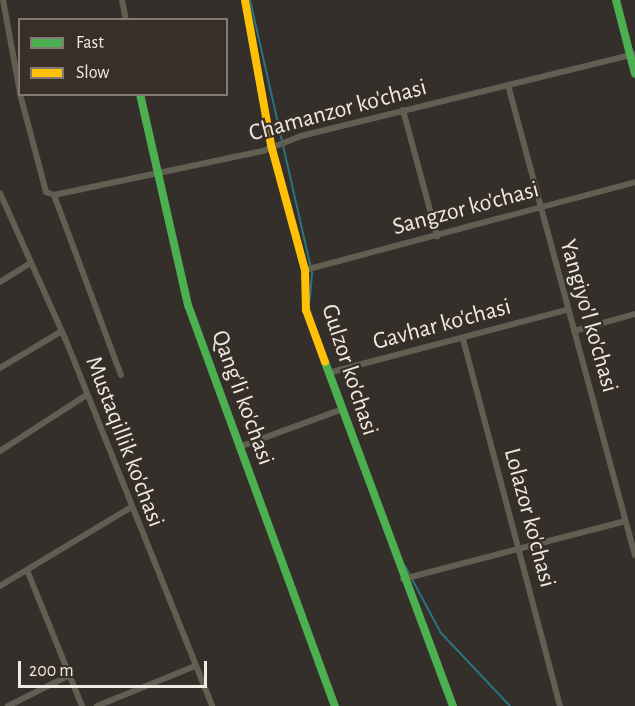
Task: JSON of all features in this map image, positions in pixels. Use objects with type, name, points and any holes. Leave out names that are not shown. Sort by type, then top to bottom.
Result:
[{"type":"street","name":"Mustaqillik ko'chasi","points":[[3,0],[18,83]]},
{"type":"street","points":[[122,0],[126,18]]},
{"type":"street","name":"Gulzor ko'chasi","points":[[245,0],[272,145],[306,270],[306,309],[340,410],[453,706]]},
{"type":"street","points":[[616,0],[632,54],[635,74]]},
{"type":"street","name":"Chamanzor ko'chasi","points":[[54,195],[272,145],[403,110],[632,54]]},
{"type":"street","name":"Yangiyo'l ko'chasi","points":[[508,86],[566,310],[574,331],[635,555]]},
{"type":"street","name":"Mustaqillik ko'chasi","points":[[21,96],[46,192],[54,195],[121,375]]},
{"type":"street","name":"Qang'li ko'chasi","points":[[140,96],[156,173],[188,305],[335,706]]},
{"type":"street","points":[[403,110],[437,236]]},
{"type":"street","name":"Sangzor ko'chasi","points":[[306,270],[635,182]]},
{"type":"street","name":"Mustaqillik ko'chasi","points":[[1,197],[62,331],[130,508],[212,706]]},
{"type":"street","points":[[0,282],[30,263]]},
{"type":"street","name":"Gavhar ko'chasi","points":[[327,374],[566,310]]},
{"type":"street","points":[[574,331],[635,314]]},
{"type":"street","points":[[0,368],[62,331]]},
{"type":"street","name":"Lolazor ko'chasi","points":[[463,339],[560,706]]},
{"type":"street","points":[[0,451],[86,396]]},
{"type":"street","points":[[239,447],[340,410]]},
{"type":"street","points":[[0,586],[130,508]]},
{"type":"street","points":[[403,579],[626,521]]},
{"type":"street","points":[[27,570],[82,706]]},
{"type":"street","points":[[97,706],[195,666]]},
{"type":"street","points":[[8,706],[70,675]]},
{"type":"waterway","points":[[250,0],[312,274],[310,299]]},
{"type":"waterway","points":[[405,566],[441,633],[510,706]]},
{"type":"traffic: fast","points":[[616,0],[635,74]]},
{"type":"traffic: fast","points":[[140,96],[188,305],[335,706]]},
{"type":"traffic: fast","points":[[325,362],[453,706]]},
{"type":"traffic: slow","points":[[245,0],[271,145],[305,270],[306,310],[325,362]]}]
